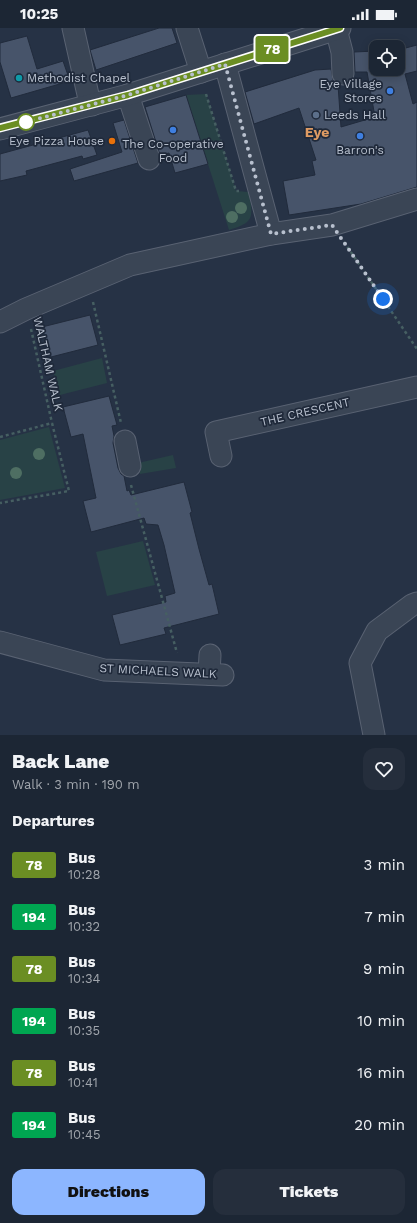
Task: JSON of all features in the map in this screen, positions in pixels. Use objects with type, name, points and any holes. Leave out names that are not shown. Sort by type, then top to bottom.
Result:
[{"type":"street","points":[[72,28],[92,105]]},
{"type":"street","points":[[187,28],[201,72]]},
{"type":"street","points":[[0,128],[128,95],[338,28],[342,52],[343,74]]},
{"type":"street","points":[[225,64],[271,234]]},
{"type":"street","points":[[128,95],[149,159]]},
{"type":"street","points":[[0,322],[26,309],[130,265],[204,245],[332,225],[417,199]]},
{"type":"street","name":"THE CRESCENT","points":[[221,456],[216,432],[417,387]]},
{"type":"street","points":[[125,441],[130,466]]},
{"type":"street","points":[[374,735],[360,663],[377,631],[417,603]]},
{"type":"street","name":"ST MICHAELS WALK","points":[[0,642],[104,670],[214,668]]},
{"type":"path","points":[[206,94],[236,191],[260,192]]},
{"type":"path","points":[[332,225],[417,349]]},
{"type":"path","name":"WALTHAM WALK","points":[[0,503],[69,490],[26,309]]},
{"type":"path","name":"WALTHAM WALK","points":[[0,437],[52,423]]},
{"type":"green space","points":[[206,94],[236,191],[249,192],[251,208],[250,218],[244,224],[229,230],[186,95]]},
{"type":"green space","points":[[102,358],[107,383],[60,395],[53,371]]},
{"type":"green space","points":[[49,427],[65,488],[0,500],[0,440]]},
{"type":"green space","points":[[173,455],[176,468],[140,474],[138,463]]},
{"type":"green space","points":[[143,541],[155,585],[107,596],[96,552]]},
{"type":"building","points":[[159,28],[172,28],[177,43],[96,70],[90,50]]},
{"type":"building","name":"Methodist Chapel","points":[[27,36],[37,69],[63,61],[70,81],[11,98],[0,62],[0,43]]},
{"type":"building","points":[[417,45],[417,71],[405,74],[405,48]]},
{"type":"building","points":[[369,51],[369,76],[405,76],[405,74],[413,104],[417,102],[417,187],[361,204],[289,215],[283,181],[315,175],[312,161],[316,160],[299,108],[254,124],[245,92],[315,70],[331,69],[333,80],[338,85],[341,127],[375,117],[367,72],[355,72],[354,52]]},
{"type":"building","name":"The Co-operative Food","points":[[186,95],[208,164],[175,173],[169,153],[160,155],[145,107]]},
{"type":"building","points":[[124,120],[138,163],[74,181],[70,169],[122,152],[113,123]]},
{"type":"building","points":[[88,130],[97,155],[83,159],[82,156],[26,171],[27,175],[0,181],[0,154]]},
{"type":"building","points":[[90,315],[98,345],[51,357],[42,327]]},
{"type":"building","points":[[109,396],[117,425],[112,426],[114,436],[113,443],[118,468],[124,476],[127,491],[129,490],[131,495],[184,482],[192,512],[190,513],[199,549],[209,585],[212,584],[219,614],[164,628],[166,634],[120,645],[112,615],[166,602],[165,596],[175,593],[158,525],[146,524],[144,518],[91,532],[83,501],[96,498],[83,434],[71,437],[63,407]]},
{"type":"bus line","name":"78","points":[[0,128],[128,95],[340,28]]},
{"type":"place","name":"Methodist Chapel","points":[[19,78]]},
{"type":"place","name":"Eye Village Stores","points":[[390,91]]},
{"type":"place","name":"Leeds Hall","points":[[316,115]]},
{"type":"place","name":"The Co-operative Food","points":[[173,130]]},
{"type":"place","name":"Barron's","points":[[360,136]]},
{"type":"place","name":"Eye Pizza House","points":[[112,141]]},
{"type":"district","name":"Eye","points":[[317,132]]},
{"type":"route","points":[[26,122],[128,95],[225,64],[271,234],[332,225],[383,299]]}]
